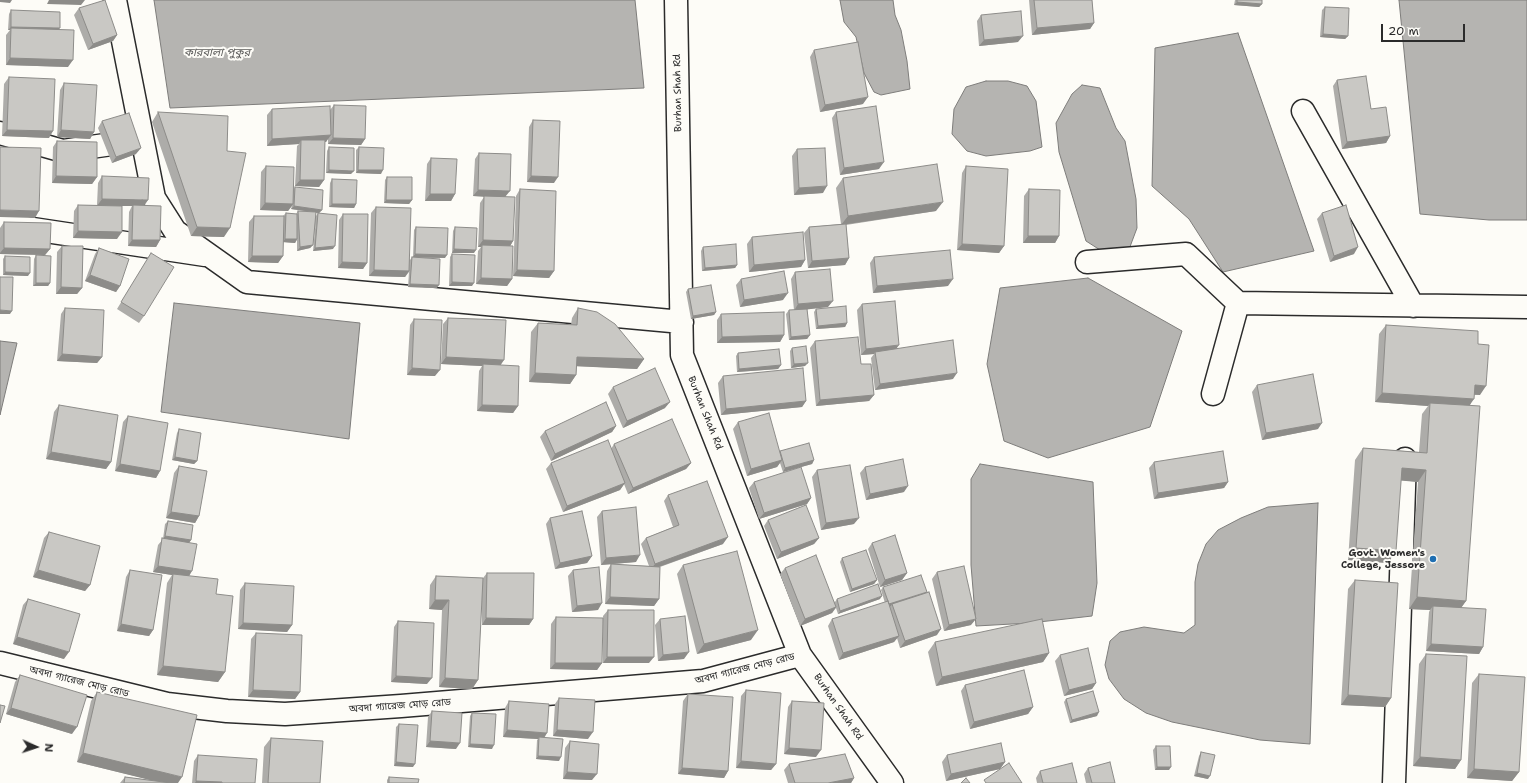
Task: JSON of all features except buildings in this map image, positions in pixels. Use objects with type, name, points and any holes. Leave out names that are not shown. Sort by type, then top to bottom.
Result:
[{"type":"street","points":[[115,0],[154,198],[175,231],[247,282],[682,322]]},
{"type":"street","name":"Burhan Shah Rd","points":[[676,0],[682,355],[800,655],[892,783]]},
{"type":"street","points":[[1303,111],[1413,306]]},
{"type":"street","points":[[0,133],[62,151],[142,139]]},
{"type":"street","points":[[0,224],[210,256]]},
{"type":"street","points":[[1087,262],[1186,254],[1238,303],[1527,307]]},
{"type":"street","points":[[1213,394],[1238,303]]},
{"type":"street","points":[[1394,783],[1405,460]]},
{"type":"street","name":"অবদা গ্যারেজ মোড় রোড","points":[[0,663],[168,704],[227,711],[285,714],[409,706],[703,681],[800,655]]},
{"type":"water","name":"কারবালা পুকুর","points":[[154,0],[635,0],[644,88],[170,108]]},
{"type":"water","points":[[840,0],[893,0],[895,15],[901,30],[907,61],[910,89],[881,95],[874,92],[864,73],[856,37],[844,22]]},
{"type":"water","points":[[1399,0],[1527,0],[1527,220],[1489,220],[1420,214]]},
{"type":"water","points":[[1238,33],[1314,251],[1223,272],[1189,219],[1152,186],[1155,48]]},
{"type":"water","points":[[986,81],[1008,81],[1027,86],[1036,101],[1042,147],[1030,151],[986,156],[967,151],[952,134],[954,109],[966,87]]},
{"type":"water","points":[[1082,85],[1100,88],[1116,128],[1125,141],[1136,199],[1137,228],[1128,252],[1108,255],[1086,241],[1059,152],[1056,123],[1072,94]]},
{"type":"water","points":[[1088,278],[1182,331],[1150,427],[1048,458],[1004,441],[987,364],[1000,288]]},
{"type":"water","points":[[174,303],[360,323],[349,439],[161,412]]},
{"type":"water","points":[[0,341],[17,343],[0,415]]},
{"type":"water","points":[[980,464],[1093,482],[1097,583],[1092,616],[1030,623],[976,626],[971,565],[971,479]]},
{"type":"water","points":[[1318,503],[1310,744],[1260,740],[1172,722],[1146,713],[1124,699],[1109,679],[1105,665],[1110,641],[1120,632],[1144,627],[1184,633],[1195,625],[1195,582],[1198,564],[1206,544],[1218,530],[1241,518],[1268,507]]},
{"type":"place","name":"Govt. Women's College, Jessore","points":[[1433,559]]}]
